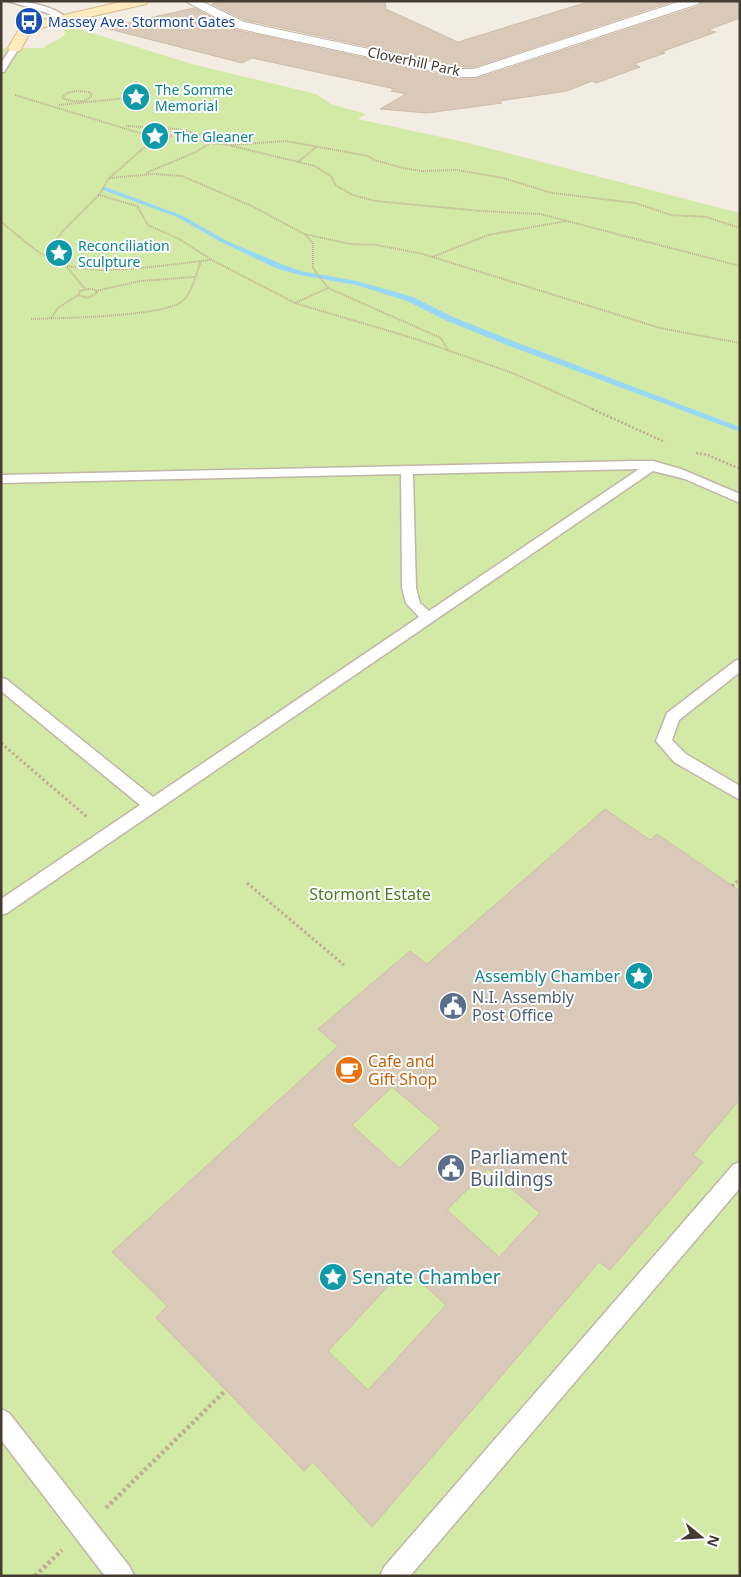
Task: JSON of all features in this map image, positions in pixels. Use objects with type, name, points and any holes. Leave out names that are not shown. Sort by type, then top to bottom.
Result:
[{"type":"street","points":[[15,48],[28,30],[37,25],[142,1]]},
{"type":"street","name":"Cloverhill Park","points":[[191,1],[230,22],[252,28],[367,51],[462,73],[475,73],[686,2]]},
{"type":"lane","points":[[11,1],[50,11],[63,18]]},
{"type":"lane","points":[[3,70],[15,48]]},
{"type":"lane","points":[[1,908],[653,465]]},
{"type":"lane","points":[[1,479],[653,465],[676,470],[740,499]]},
{"type":"lane","points":[[407,470],[409,588],[412,604],[417,610],[430,618]]},
{"type":"lane","points":[[740,664],[672,717],[664,741],[680,758],[740,794]]},
{"type":"lane","points":[[1,683],[153,806]]},
{"type":"lane","points":[[393,1576],[740,1172]]},
{"type":"lane","points":[[1,1421],[86,1527],[121,1576]]},
{"type":"path","points":[[76,91],[85,91],[92,95],[90,99],[80,102],[68,101],[62,96],[76,91]]},
{"type":"path","points":[[15,95],[146,134],[161,131],[171,136],[169,139],[161,142],[148,141],[144,138],[146,134]]},
{"type":"path","points":[[56,106],[128,98]]},
{"type":"path","points":[[120,126],[177,130],[208,136],[210,143]]},
{"type":"path","points":[[44,254],[63,231],[99,195],[109,178],[146,146],[148,141]]},
{"type":"path","points":[[228,145],[286,141],[368,156],[374,160],[403,168],[421,171],[458,170],[503,178],[552,193],[635,203],[671,215],[706,217],[740,228]]},
{"type":"path","points":[[140,176],[196,152],[210,143],[228,145],[315,166],[332,177],[335,184],[353,195],[375,201],[481,211],[540,214],[740,266]]},
{"type":"path","points":[[297,162],[316,147],[320,147]]},
{"type":"path","points":[[109,178],[154,174],[182,176],[212,191],[254,207],[304,234],[350,244],[377,245],[432,257],[660,328],[740,343]]},
{"type":"path","points":[[99,195],[137,206],[148,225],[178,239],[212,260],[295,303],[449,351],[515,374],[668,444]]},
{"type":"path","points":[[432,257],[488,236],[568,220]]},
{"type":"path","points":[[1,222],[52,260],[64,265],[86,269],[115,269],[212,260]]},
{"type":"path","points":[[304,234],[313,243],[313,268],[328,288],[441,338],[449,351]]},
{"type":"path","points":[[31,320],[94,317],[163,309],[180,303],[186,296],[201,261]]},
{"type":"path","points":[[64,265],[71,270],[85,289]]},
{"type":"path","points":[[51,319],[58,308],[85,289],[96,291],[140,281],[194,277]]},
{"type":"path","points":[[295,303],[328,288]]},
{"type":"path","points":[[78,295],[84,298],[91,297],[96,295],[96,291]]},
{"type":"path","points":[[694,453],[708,456],[740,469]]},
{"type":"path","points":[[1,743],[108,835]]},
{"type":"path","points":[[732,886],[740,879]]},
{"type":"path","points":[[247,883],[344,965]]},
{"type":"path","points":[[35,1576],[226,1390]]},
{"type":"green space","name":"Stormont Estate","points":[[69,26],[192,64],[316,94],[331,104],[366,114],[358,119],[464,142],[740,213],[740,1576],[1,1576],[1,48],[44,48],[63,36],[65,34],[63,27]]},
{"type":"building","points":[[224,1],[385,1],[386,9],[458,42],[591,1],[674,1],[474,67],[462,67],[245,20],[212,4]]},
{"type":"building","points":[[702,1],[740,1],[740,18],[708,30],[716,32],[634,64],[640,67],[596,83],[592,81],[567,91],[499,101],[502,103],[427,113],[380,109],[406,94],[391,91],[395,89],[252,58],[242,63],[105,28],[194,8],[236,30],[462,79],[475,79],[699,6]]},
{"type":"building","name":"Parliament Buildings","points":[[605,809],[650,840],[657,834],[740,891],[740,1099],[693,1155],[703,1162],[610,1270],[599,1262],[372,1527],[313,1462],[304,1471],[156,1318],[167,1306],[112,1252],[338,1046],[318,1029],[410,951],[427,964]],"holes":[[[392,1087],[441,1128],[399,1168],[352,1125]],[[488,1169],[540,1213],[499,1257],[447,1210]],[[405,1268],[446,1305],[368,1390],[328,1351]]]},
{"type":"waterway","points":[[105,189],[179,216],[225,242],[281,267],[300,273],[357,283],[410,299],[450,319],[515,345],[740,430]]},
{"type":"place","name":"Massey Ave. Stormont Gates","points":[[29,21]]},
{"type":"place","name":"The Somme Memorial","points":[[136,97]]},
{"type":"place","name":"The Gleaner","points":[[155,136]]},
{"type":"place","name":"Reconciliation Sculpture","points":[[59,253]]},
{"type":"place","name":"Assembly Chamber","points":[[639,976]]},
{"type":"place","name":"N.I. Assembly Post Office","points":[[453,1006]]},
{"type":"place","name":"Cafe and Gift Shop","points":[[349,1070]]},
{"type":"place","name":"Parliament Buildings","points":[[451,1168]]},
{"type":"place","name":"Senate Chamber","points":[[333,1277]]}]
